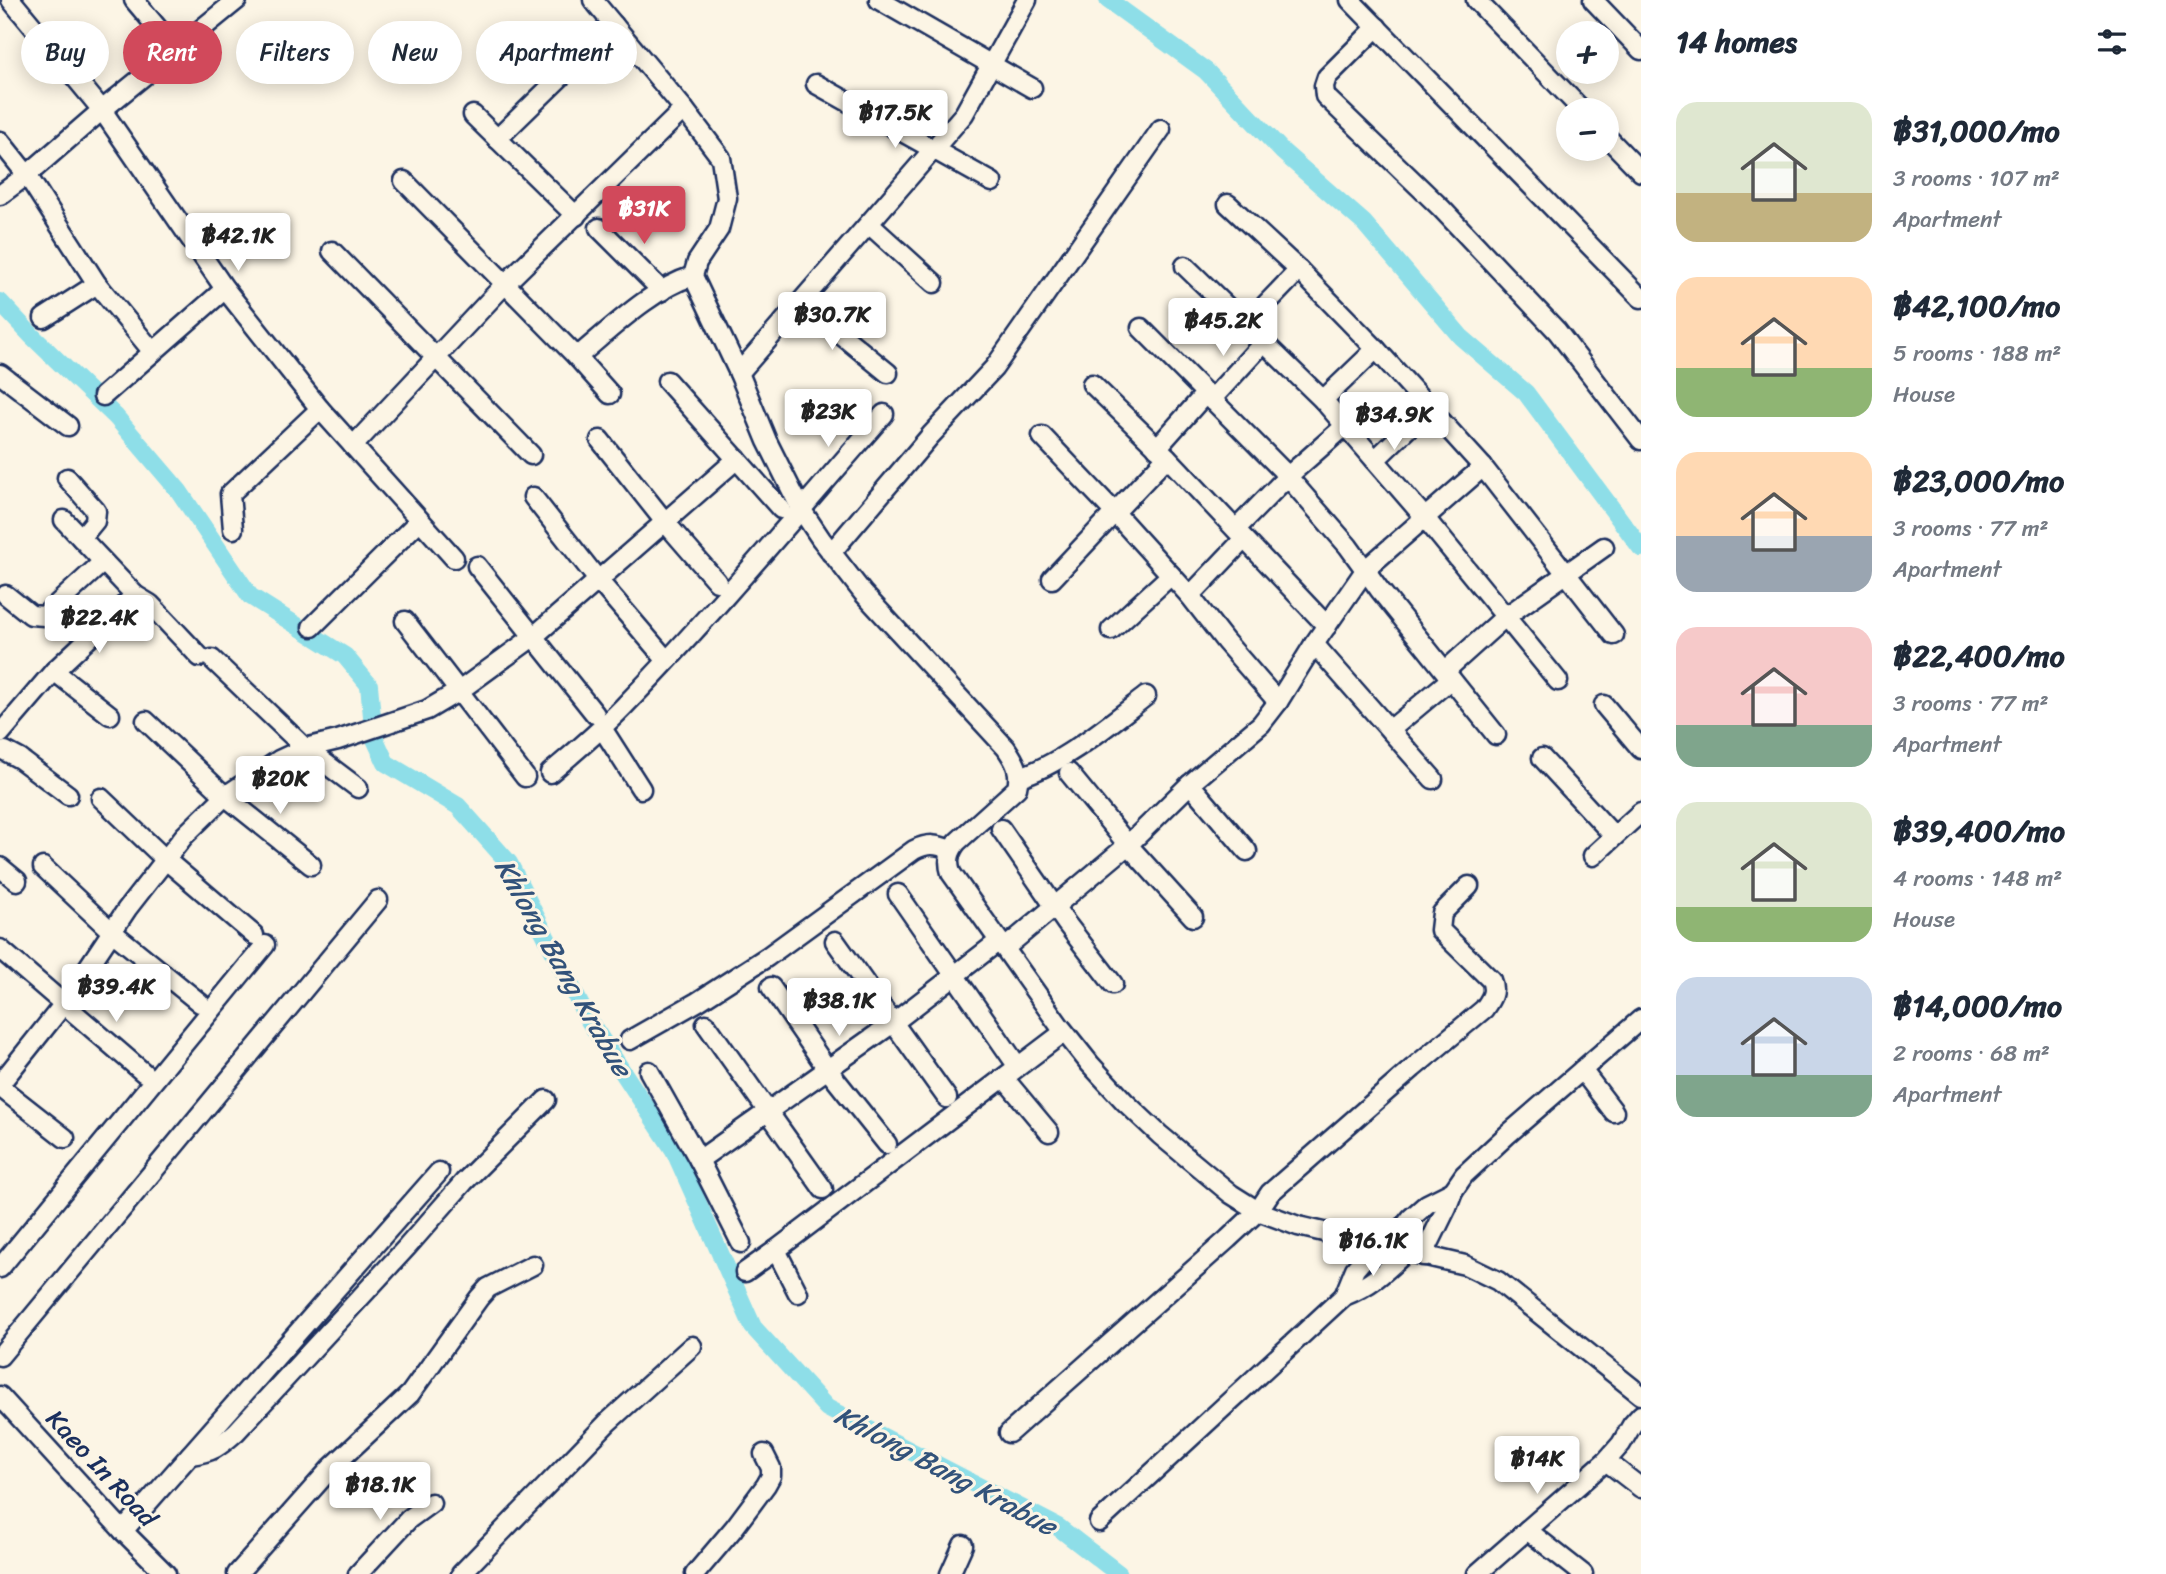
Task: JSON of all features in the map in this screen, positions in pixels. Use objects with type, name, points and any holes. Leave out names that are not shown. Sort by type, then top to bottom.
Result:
[{"type":"street","points":[[11,0],[102,110],[225,289],[320,409],[454,558]]},
{"type":"street","points":[[134,0],[152,21]]},
{"type":"street","points":[[211,21],[237,0]]},
{"type":"street","points":[[593,0],[611,21]]},
{"type":"street","points":[[879,0],[908,7],[992,65],[1032,88]]},
{"type":"street","points":[[739,373],[964,114],[1027,0]]},
{"type":"street","points":[[1350,0],[1641,298]]},
{"type":"street","points":[[1476,0],[1570,98]]},
{"type":"street","points":[[1593,0],[1641,50]]},
{"type":"street","points":[[1377,27],[1327,77],[1325,96],[1441,208],[1557,331],[1641,439]]},
{"type":"street","points":[[637,53],[721,158],[727,198],[719,229],[697,262],[693,275],[739,373],[767,441],[801,509],[863,593],[1006,748],[1015,762],[1019,778],[1015,792],[957,842],[951,850],[949,865],[951,873],[1064,1032],[1125,1102],[1152,1127],[1215,1181],[1258,1210],[1298,1226],[1465,1265],[1498,1281],[1641,1395]]},
{"type":"street","points":[[0,195],[134,84]]},
{"type":"street","points":[[497,139],[553,84]]},
{"type":"street","points":[[816,84],[992,182]]},
{"type":"street","points":[[353,446],[505,285],[684,109]]},
{"type":"street","points":[[473,115],[576,216]]},
{"type":"street","points":[[831,553],[931,435],[994,368],[1161,129]]},
{"type":"street","points":[[0,141],[27,175],[97,284],[153,352]]},
{"type":"street","points":[[1619,149],[1641,172]]},
{"type":"street","points":[[404,181],[610,394]]},
{"type":"street","points":[[1228,204],[1376,349],[1483,467],[1614,635]]},
{"type":"street","points":[[869,224],[934,283]]},
{"type":"street","points":[[599,228],[662,291]]},
{"type":"street","points":[[332,251],[531,455]]},
{"type":"street","points":[[1185,266],[1323,400],[1425,518],[1558,681]]},
{"type":"street","points":[[1246,325],[1298,270]]},
{"type":"street","points":[[577,357],[632,311],[679,280],[693,275]]},
{"type":"street","points":[[44,318],[97,284]]},
{"type":"street","points":[[103,397],[225,289]]},
{"type":"street","points":[[801,302],[888,373]]},
{"type":"street","points":[[1141,328],[1287,477],[1366,569],[1496,735]]},
{"type":"street","points":[[1052,579],[1115,513],[1208,397],[1264,342]]},
{"type":"street","points":[[1323,400],[1376,349]]},
{"type":"street","points":[[0,374],[68,426]]},
{"type":"street","points":[[667,381],[781,509]]},
{"type":"street","points":[[1092,384],[1162,452],[1327,625]]},
{"type":"street","points":[[1375,460],[1429,408]]},
{"type":"street","points":[[233,529],[230,494],[320,409]]},
{"type":"street","points":[[551,773],[598,721],[628,703],[701,625],[884,414]]},
{"type":"street","points":[[1190,596],[1287,477],[1345,426]]},
{"type":"street","points":[[1042,436],[1190,596],[1224,641],[1278,702]]},
{"type":"street","points":[[600,440],[717,582]]},
{"type":"street","points":[[65,1138],[2,1080],[63,1005],[111,931],[204,815],[225,796],[279,760],[305,748],[338,740],[408,716],[441,703],[459,691],[533,637],[737,459]]},
{"type":"street","points":[[699,1160],[1002,945],[1128,845],[1190,783],[1261,723],[1278,702],[1366,569],[1483,467]]},
{"type":"street","points":[[67,478],[96,511],[95,521],[81,538]]},
{"type":"street","points":[[533,497],[598,580],[662,655]]},
{"type":"street","points":[[64,520],[135,594],[150,604],[305,748],[358,788]]},
{"type":"street","points":[[312,627],[419,521]]},
{"type":"street","points":[[1390,730],[1505,617],[1604,547]]},
{"type":"street","points":[[6,594],[31,615],[44,615],[103,562]]},
{"type":"street","points":[[477,566],[598,721],[641,789]]},
{"type":"street","points":[[1111,629],[1171,575]]},
{"type":"street","points":[[68,795],[1,746],[54,671],[135,594]]},
{"type":"street","points":[[405,621],[525,777]]},
{"type":"street","points":[[1314,644],[1433,779]]},
{"type":"street","points":[[54,671],[110,715]]},
{"type":"street","points":[[1019,778],[1034,773],[1063,756],[1146,696]]},
{"type":"street","points":[[1604,705],[1641,749]]},
{"type":"street","points":[[146,721],[225,796],[311,865]]},
{"type":"street","points":[[1542,758],[1614,836]]},
{"type":"street","points":[[1069,773],[1128,845],[1193,916]]},
{"type":"street","points":[[1190,783],[1247,851]]},
{"type":"street","points":[[0,1268],[259,940],[166,860],[101,798]]},
{"type":"street","points":[[1593,856],[1641,812]]},
{"type":"street","points":[[1001,829],[1113,984]]},
{"type":"street","points":[[630,1040],[697,1002],[767,957],[914,850],[925,844],[936,844],[951,850]]},
{"type":"street","points":[[0,867],[17,881]]},
{"type":"street","points":[[44,867],[111,931],[200,1003]]},
{"type":"street","points":[[1010,1433],[1258,1210],[1270,1193],[1484,1009],[1492,997],[1491,979],[1440,930],[1442,913],[1469,886]]},
{"type":"street","points":[[898,894],[1014,1061]]},
{"type":"street","points":[[0,1356],[378,900]]},
{"type":"street","points":[[835,941],[947,1098]]},
{"type":"street","points":[[0,948],[144,1073]]},
{"type":"street","points":[[771,987],[828,1070],[887,1144]]},
{"type":"street","points":[[1098,1522],[1344,1296],[1363,1289],[1415,1254],[1464,1175],[1641,1019]]},
{"type":"street","points":[[706,1024],[823,1189]]},
{"type":"street","points":[[745,1272],[1064,1032]]},
{"type":"street","points":[[1582,1070],[1614,1112]]},
{"type":"street","points":[[649,1071],[699,1160],[741,1244]]},
{"type":"street","points":[[1004,1078],[1049,1132]]},
{"type":"street","points":[[191,1455],[219,1448],[236,1432],[464,1182],[546,1101]]},
{"type":"street","points":[[123,1531],[439,1172]]},
{"type":"street","points":[[1344,1296],[1355,1269],[1427,1204],[1453,1191]]},
{"type":"street","points":[[776,1250],[798,1293]]},
{"type":"street","points":[[237,1574],[339,1459],[410,1394],[478,1298],[488,1288],[533,1265]]},
{"type":"street","points":[[461,1574],[608,1422],[692,1346]]},
{"type":"street","name":"Kaeo In Road","points":[[0,1396],[123,1531],[166,1574]]},
{"type":"street","points":[[1477,1574],[1606,1461],[1622,1444],[1641,1415]]},
{"type":"street","points":[[1622,1444],[1641,1438]]},
{"type":"street","points":[[695,1574],[766,1485],[771,1476],[771,1468],[764,1454]]},
{"type":"street","points":[[1606,1461],[1641,1488]]},
{"type":"street","points":[[358,1574],[409,1519],[431,1503]]},
{"type":"street","points":[[1527,1531],[1583,1574]]},
{"type":"street","points":[[950,1574],[963,1545]]},
{"type":"waterway","points":[[1108,0],[1206,71],[1283,152],[1364,223],[1461,337],[1526,393],[1641,548]]},
{"type":"waterway","name":"Khlong Bang Krabue","points":[[0,302],[116,417],[179,491],[250,596],[345,656],[369,685],[374,737],[386,763],[458,806],[509,863],[586,1016],[674,1150],[753,1327],[827,1408],[1058,1527],[1119,1574]]}]
